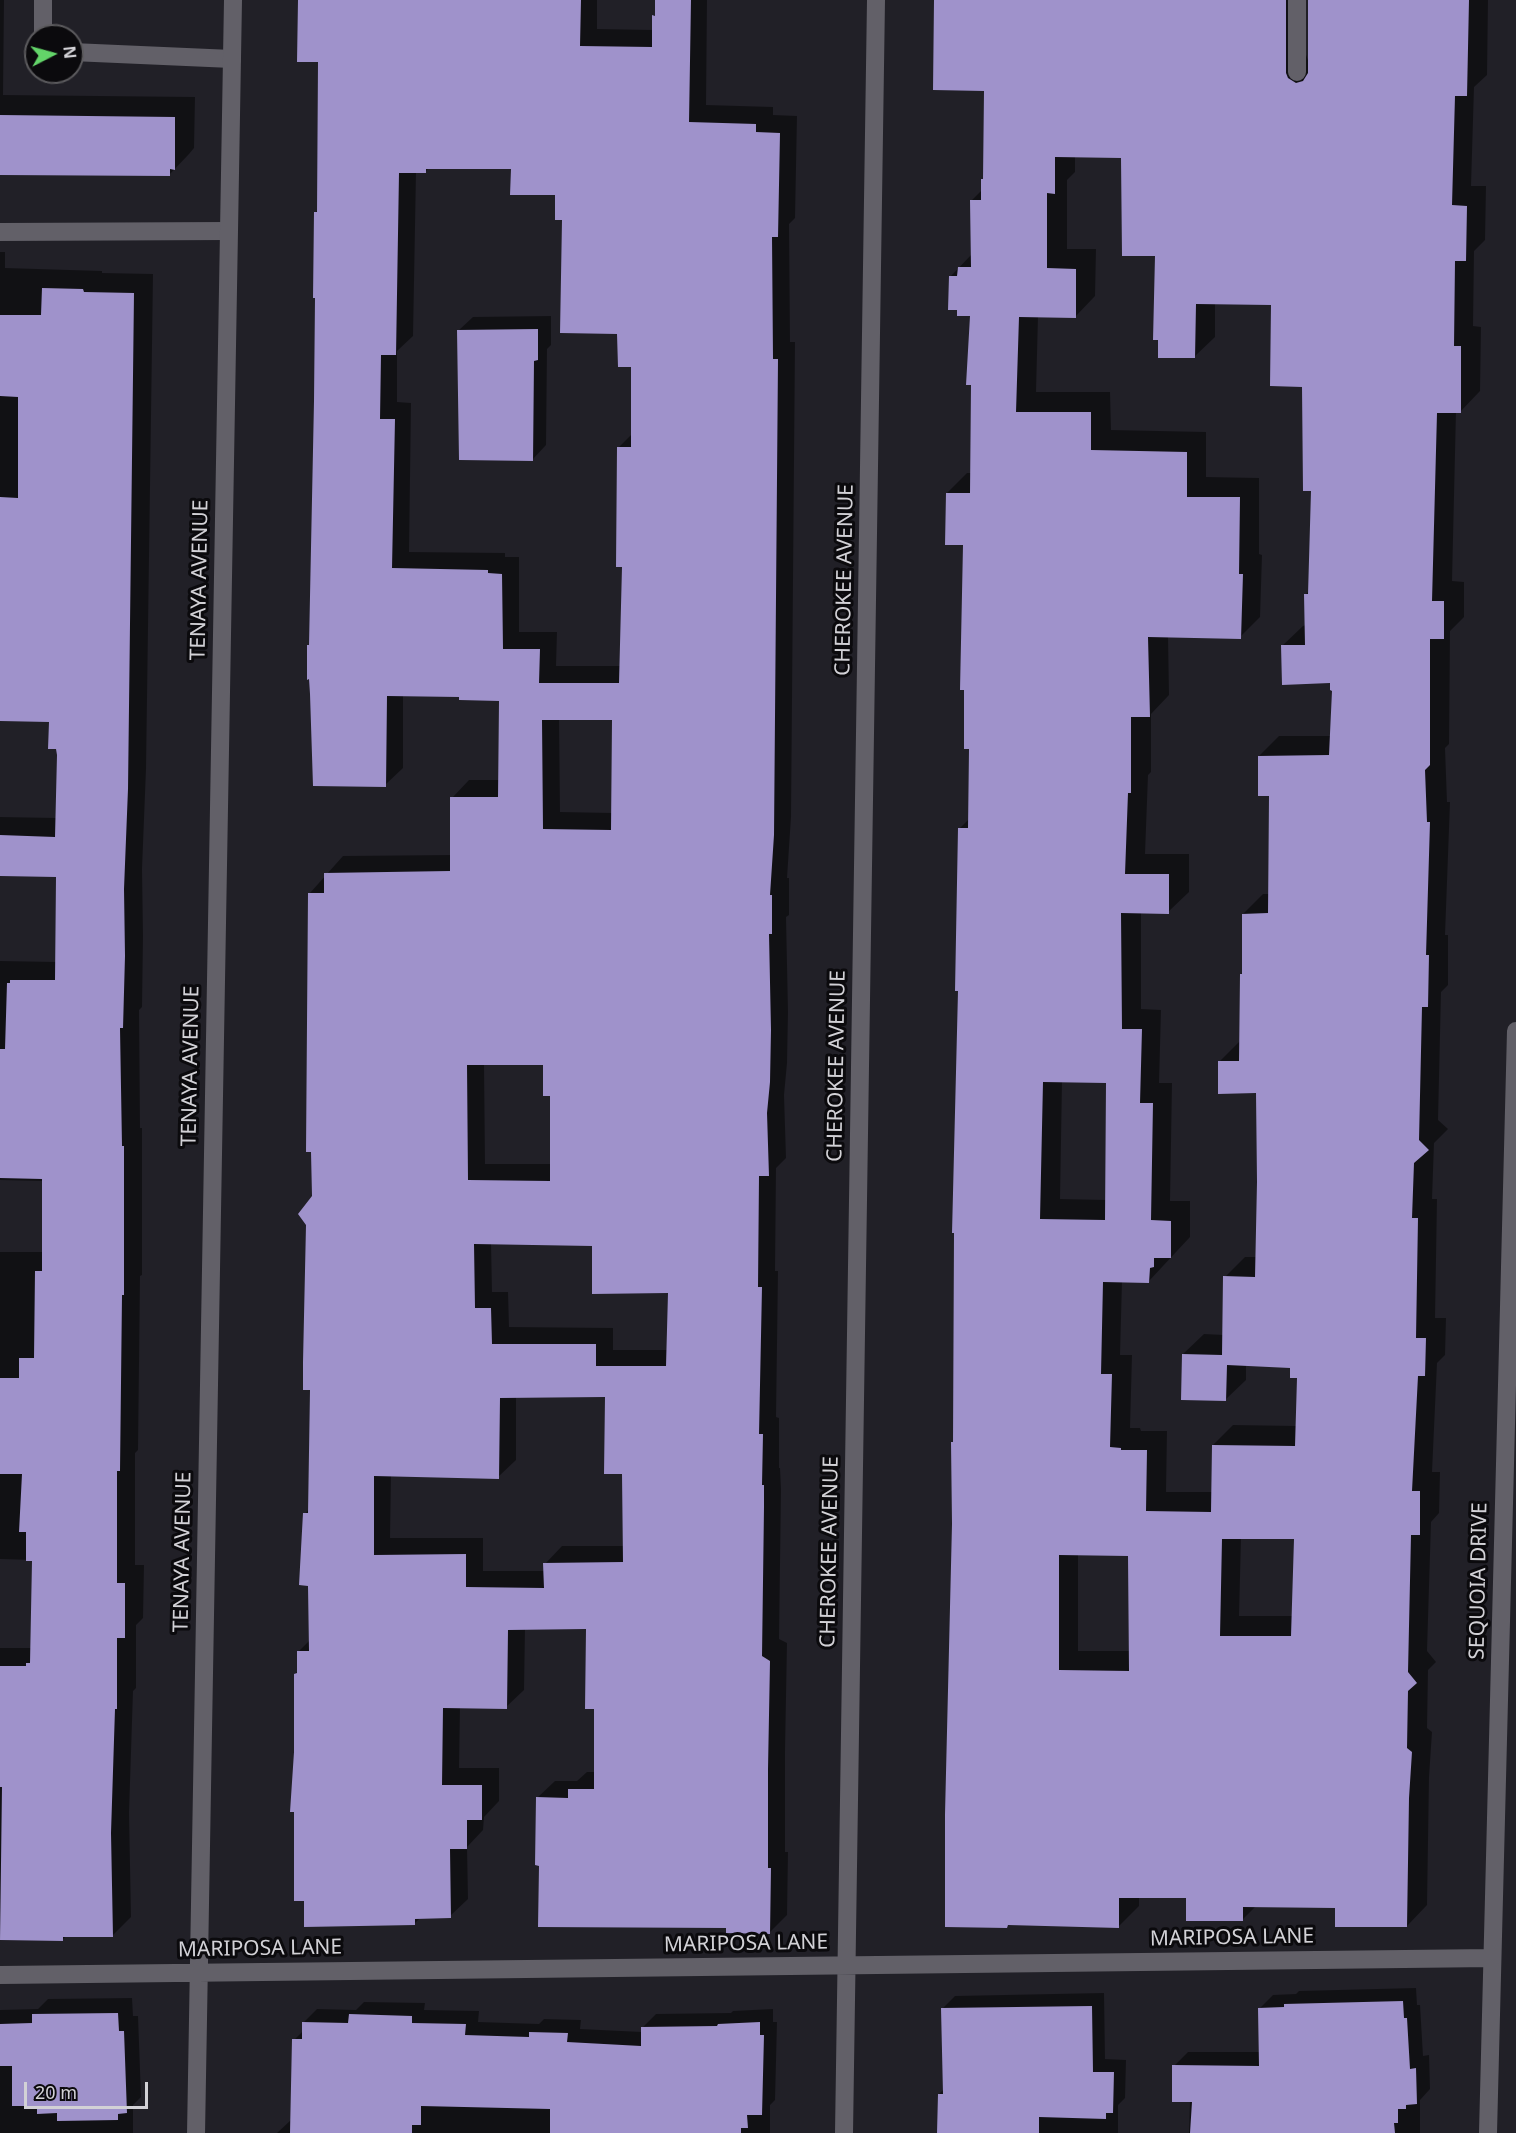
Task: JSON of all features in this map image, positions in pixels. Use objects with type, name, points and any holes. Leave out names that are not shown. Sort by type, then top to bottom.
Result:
[{"type":"street","points":[[43,0],[43,24]]},
{"type":"street","name":"TENAYA AVENUE","points":[[196,2133],[233,0]]},
{"type":"street","name":"CHEROKEE AVENUE","points":[[844,2133],[876,0]]},
{"type":"street","points":[[1297,0],[1297,72]]},
{"type":"street","points":[[84,53],[232,59]]},
{"type":"street","points":[[0,232],[228,231]]},
{"type":"street","name":"SEQUOIA DRIVE","points":[[1488,2133],[1516,1031]]},
{"type":"street","name":"MARIPOSA LANE","points":[[0,1975],[1492,1958]]},
{"type":"building","points":[[298,0],[581,0],[580,46],[652,47],[652,15],[655,16],[655,0],[691,0],[689,122],[756,124],[756,132],[780,133],[778,237],[772,237],[773,359],[778,359],[774,835],[770,895],[772,895],[772,934],[769,934],[771,1030],[767,1113],[769,1176],[759,1176],[758,1287],[762,1287],[759,1434],[763,1434],[762,1485],[764,1485],[762,1656],[770,1661],[768,1868],[771,1868],[770,1934],[726,1933],[726,1928],[538,1927],[539,1866],[535,1865],[536,1797],[568,1798],[568,1789],[594,1789],[594,1709],[585,1709],[586,1629],[508,1630],[507,1709],[443,1708],[442,1785],[482,1785],[482,1820],[467,1820],[467,1849],[450,1849],[451,1918],[415,1919],[415,1925],[304,1927],[304,1901],[294,1901],[294,1812],[290,1812],[294,1752],[294,1674],[297,1673],[297,1651],[309,1651],[308,1586],[299,1585],[303,1513],[308,1513],[310,1390],[303,1390],[306,1225],[298,1214],[312,1196],[311,1152],[306,1152],[308,893],[324,893],[324,873],[450,871],[450,797],[498,797],[499,701],[459,700],[459,697],[387,696],[386,787],[313,786],[307,645],[309,645],[314,401],[314,212],[317,212],[318,62],[297,62]],"holes":[[[426,169],[511,169],[510,195],[555,195],[555,220],[562,220],[560,333],[617,334],[618,367],[631,367],[631,447],[617,447],[616,567],[622,567],[619,683],[539,683],[540,649],[503,649],[502,574],[488,573],[488,570],[392,568],[395,419],[380,419],[381,355],[396,355],[399,173],[426,173]],[[542,720],[612,720],[611,830],[543,829]],[[467,1065],[543,1065],[543,1096],[550,1096],[550,1181],[468,1180]],[[474,1244],[592,1246],[592,1294],[668,1293],[666,1366],[596,1366],[596,1344],[492,1344],[491,1308],[475,1308]],[[605,1397],[604,1474],[622,1474],[623,1562],[543,1563],[544,1588],[466,1587],[466,1554],[374,1555],[374,1476],[499,1479],[500,1398]]]},
{"type":"building","points":[[934,0],[1286,0],[1286,73],[1288,78],[1296,83],[1303,81],[1308,73],[1308,0],[1469,0],[1467,96],[1455,96],[1452,205],[1467,206],[1466,261],[1455,261],[1454,346],[1461,346],[1461,413],[1437,413],[1432,601],[1444,601],[1444,639],[1430,639],[1430,765],[1425,770],[1427,822],[1430,822],[1426,955],[1429,955],[1428,1007],[1422,1007],[1419,1140],[1429,1150],[1414,1163],[1412,1218],[1418,1218],[1416,1338],[1426,1338],[1425,1376],[1418,1376],[1412,1491],[1420,1491],[1420,1535],[1411,1535],[1408,1672],[1417,1683],[1408,1691],[1407,1748],[1412,1752],[1407,1927],[1335,1927],[1335,1908],[1243,1907],[1243,1921],[1186,1921],[1186,1898],[1119,1898],[1119,1928],[1008,1925],[1007,1928],[945,1927],[945,1814],[952,1524],[951,1442],[953,1442],[954,1233],[952,1233],[958,991],[955,991],[958,828],[968,828],[969,749],[964,749],[964,690],[960,690],[963,545],[945,545],[946,493],[970,493],[971,385],[966,385],[970,316],[957,316],[957,310],[948,310],[949,276],[957,276],[958,267],[971,267],[970,200],[981,200],[984,91],[933,90]],"holes":[[[1055,157],[1121,158],[1122,256],[1155,256],[1153,340],[1158,340],[1158,358],[1195,358],[1196,304],[1271,305],[1270,386],[1302,387],[1303,491],[1311,491],[1308,594],[1304,594],[1305,645],[1281,645],[1282,685],[1330,683],[1332,691],[1329,755],[1258,756],[1258,796],[1269,796],[1268,913],[1242,914],[1239,1061],[1218,1061],[1218,1094],[1256,1093],[1255,1277],[1223,1276],[1222,1355],[1182,1354],[1181,1400],[1226,1401],[1227,1365],[1290,1368],[1290,1378],[1297,1378],[1295,1446],[1212,1445],[1211,1512],[1146,1511],[1147,1450],[1121,1450],[1121,1448],[1110,1447],[1112,1374],[1101,1374],[1103,1282],[1149,1283],[1150,1268],[1154,1267],[1154,1258],[1171,1258],[1171,1221],[1151,1220],[1153,1103],[1140,1103],[1142,1029],[1122,1029],[1121,913],[1169,914],[1169,874],[1125,874],[1128,793],[1131,793],[1131,717],[1150,717],[1148,637],[1241,639],[1243,574],[1239,574],[1240,497],[1187,497],[1187,452],[1091,450],[1091,412],[1016,412],[1019,317],[1076,318],[1076,269],[1047,268],[1047,193],[1055,194]],[[1043,1082],[1106,1083],[1105,1220],[1040,1219]],[[1222,1539],[1294,1539],[1291,1636],[1220,1636]],[[1059,1555],[1128,1556],[1129,1671],[1059,1670]]]},
{"type":"building","points":[[0,115],[175,117],[175,170],[170,169],[170,176],[0,175]]},
{"type":"building","points":[[42,288],[134,293],[128,789],[124,889],[125,956],[123,1028],[120,1028],[122,1146],[124,1146],[124,1295],[122,1295],[120,1471],[117,1471],[117,1583],[125,1583],[125,1638],[117,1638],[117,1709],[115,1709],[111,1833],[113,1937],[63,1937],[63,1941],[0,1940],[2,1787],[0,1787],[0,1666],[26,1666],[26,1663],[30,1663],[32,1561],[26,1561],[26,1532],[19,1532],[22,1474],[0,1474],[0,1378],[19,1378],[19,1358],[34,1358],[35,1271],[42,1271],[42,1179],[0,1178],[0,1049],[5,1049],[7,983],[10,983],[10,980],[55,980],[56,877],[0,876],[0,835],[55,837],[57,755],[56,749],[48,749],[49,722],[0,721],[0,497],[18,498],[18,397],[0,396],[0,315],[41,315]]},
{"type":"building","points":[[538,329],[538,360],[534,361],[533,461],[459,460],[457,330]]},
{"type":"building","points":[[1403,2001],[1404,2018],[1407,2018],[1410,2069],[1416,2068],[1417,2104],[1406,2105],[1406,2109],[1398,2109],[1398,2123],[1394,2123],[1395,2133],[1190,2133],[1192,2102],[1172,2102],[1172,2065],[1259,2066],[1258,2008],[1284,2007],[1284,2004]]},
{"type":"building","points":[[1092,2006],[1093,2072],[1114,2072],[1113,2113],[1106,2113],[1106,2119],[1039,2117],[1039,2133],[937,2133],[938,2094],[943,2094],[941,2008]]},
{"type":"building","points":[[118,2013],[119,2031],[124,2031],[127,2113],[118,2114],[118,2120],[57,2121],[57,2113],[37,2114],[37,2106],[12,2106],[12,2066],[0,2066],[0,2024],[32,2023],[32,2014]]},
{"type":"building","points":[[349,2014],[412,2016],[412,2023],[466,2024],[465,2035],[529,2037],[529,2032],[568,2033],[567,2042],[641,2046],[641,2027],[717,2026],[718,2024],[760,2022],[760,2035],[764,2035],[762,2115],[747,2115],[748,2128],[741,2128],[741,2133],[550,2133],[550,2109],[421,2106],[421,2125],[412,2125],[412,2133],[290,2133],[292,2039],[302,2039],[302,2022],[348,2023]]}]
